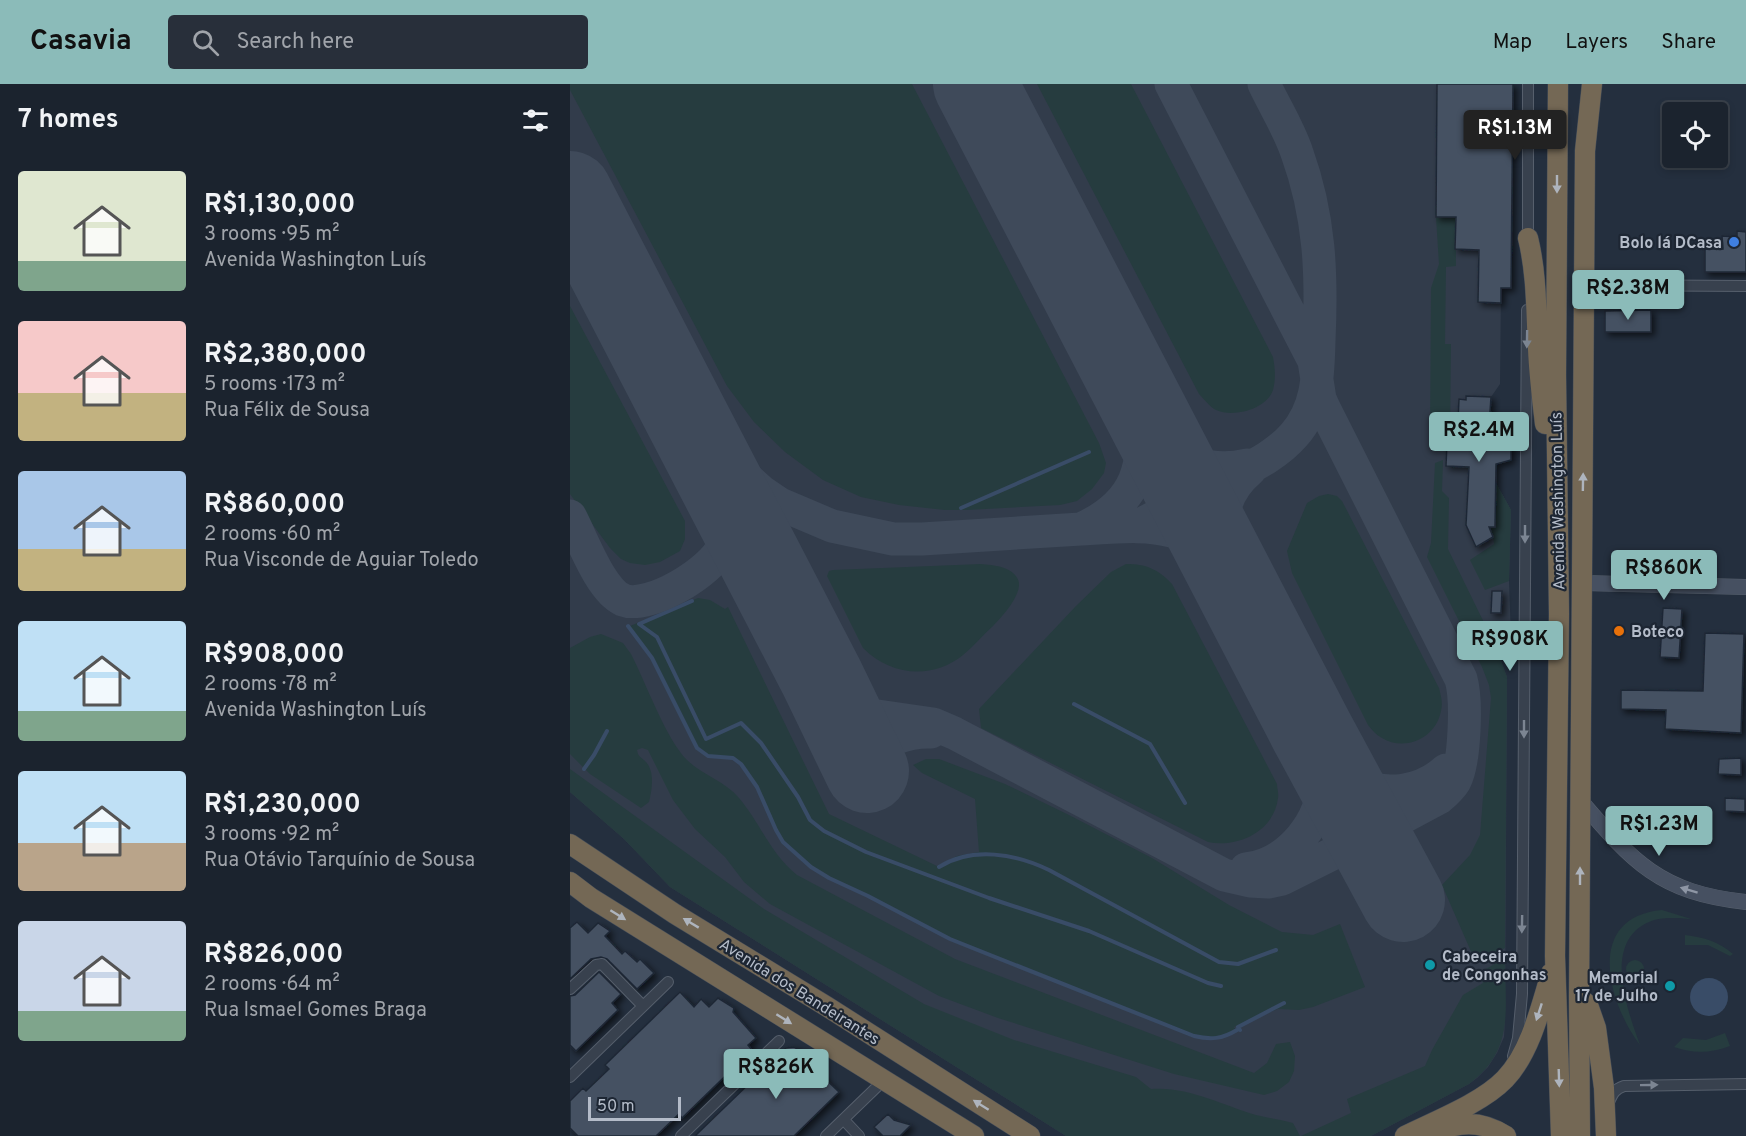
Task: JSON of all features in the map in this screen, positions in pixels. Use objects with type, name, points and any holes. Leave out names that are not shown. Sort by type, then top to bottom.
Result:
[{"type":"highway","name":"Avenida Washington Luís","points":[[1558,84],[1556,457],[1559,614],[1556,956],[1570,1134]]},
{"type":"highway","name":"Avenida Washington Luís","points":[[1570,1134],[1579,997],[1585,151],[1592,84]]},
{"type":"highway","points":[[1528,238],[1536,285],[1538,352],[1546,437],[1556,457]]},
{"type":"highway","name":"Avenida dos Bandeirantes","points":[[570,844],[675,914],[826,1006],[1030,1136]]},
{"type":"highway","name":"Avenida dos Bandeirantes","points":[[570,882],[591,898],[974,1136]]},
{"type":"highway","points":[[1405,1136],[1475,1102],[1505,1079],[1529,1039],[1556,956]]},
{"type":"highway","points":[[1579,997],[1588,1005],[1596,1028],[1606,1136]]},
{"type":"highway","points":[[1430,1136],[1452,1125],[1471,1123],[1485,1130],[1493,1128],[1506,1136]]},
{"type":"street","name":"Avenida Washington Luís","points":[[1475,1102],[1498,1080],[1512,1058],[1518,1038],[1522,994],[1528,84]]},
{"type":"street","points":[[1584,285],[1746,286]]},
{"type":"street","points":[[1583,583],[1746,586]]},
{"type":"street","points":[[1580,800],[1621,848],[1655,874],[1675,886],[1718,899],[1746,902]]},
{"type":"street","points":[[570,990],[596,964],[602,964],[643,1006]]},
{"type":"street","points":[[572,1070],[668,982]]},
{"type":"street","points":[[681,1136],[778,1041]]},
{"type":"street","points":[[826,1136],[883,1081]]},
{"type":"street","points":[[1605,1111],[1613,1093],[1617,1088],[1624,1086],[1746,1084]]},
{"type":"street","points":[[844,1120],[859,1136]]},
{"type":"shaded area","points":[[570,84],[1513,84],[1511,288],[1501,288],[1500,384],[1491,397],[1490,412],[1497,414],[1497,439],[1511,444],[1511,460],[1496,464],[1496,483],[1511,510],[1509,581],[1511,637],[1495,645],[1507,677],[1505,1020],[1504,1037],[1497,1053],[1477,1078],[1371,1136],[1066,1136],[670,887],[624,839],[570,792]]},
{"type":"green space","points":[[570,84],[912,84],[1099,443],[1106,463],[1104,473],[1092,489],[1077,501],[1060,505],[945,510],[899,505],[861,497],[823,480],[785,452],[754,422],[727,386],[570,90]]},
{"type":"green space","points":[[1037,84],[1131,84],[1273,357],[1275,374],[1273,390],[1270,397],[1257,407],[1240,412],[1223,412],[1214,409],[1199,394]]},
{"type":"green space","points":[[1436,217],[1456,217],[1456,266],[1446,267],[1445,344],[1451,344],[1450,438],[1430,442],[1431,288],[1439,264]]},
{"type":"green space","points":[[570,306],[685,521],[685,539],[680,551],[660,562],[645,565],[621,559],[610,548],[570,494]]},
{"type":"green space","points":[[1443,460],[1442,491],[1449,498],[1448,549],[1495,645],[1507,677],[1505,948],[1476,963],[1442,885],[1470,855],[1480,835],[1491,698],[1482,667],[1427,557],[1431,543],[1435,463]]},
{"type":"green space","points":[[1496,483],[1511,510],[1509,581],[1485,590],[1470,560],[1494,544],[1489,527],[1495,527]]},
{"type":"green space","points":[[1328,494],[1337,496],[1342,501],[1439,688],[1442,705],[1438,720],[1433,729],[1418,740],[1409,743],[1391,742],[1382,738],[1368,725],[1292,573],[1287,551],[1307,503]]},
{"type":"green space","points":[[981,564],[1004,568],[1014,573],[1019,588],[1014,600],[997,622],[963,655],[951,663],[925,671],[899,669],[874,657],[863,648],[827,576],[829,571],[833,570]]},
{"type":"green space","points":[[1126,564],[1151,568],[1172,584],[1277,784],[1278,798],[1269,820],[1262,828],[1242,840],[1208,842],[981,728],[979,709],[1076,606],[1111,572]]},
{"type":"green space","points":[[698,598],[710,600],[725,609],[728,607],[829,814],[937,866],[957,856],[979,852],[975,799],[922,773],[913,765],[926,759],[939,759],[1005,784],[1069,815],[1152,858],[1229,905],[1282,932],[1313,935],[1340,924],[1365,987],[1313,1007],[1299,1010],[1278,1009],[1234,1027],[1236,1030],[1226,1035],[1211,1037],[1194,1035],[950,938],[869,895],[829,877],[811,866],[784,841],[776,829],[758,786],[742,763],[733,757],[708,755],[698,747],[653,658],[630,626]]},
{"type":"green space","points":[[601,634],[623,643],[631,654],[664,725],[679,751],[693,765],[727,787],[739,798],[779,857],[797,875],[955,959],[1254,1073],[1267,1063],[1276,1044],[1290,1042],[1295,1056],[1294,1071],[1289,1082],[1277,1091],[1264,1095],[1174,1074],[998,1018],[939,996],[770,904],[744,882],[725,857],[695,829],[673,800],[648,750],[642,748],[637,750],[639,756],[649,766],[652,776],[649,802],[641,808],[590,774],[570,754],[570,648]]},
{"type":"green space","points":[[570,769],[764,909],[924,1004],[1014,1040],[1136,1077],[1151,1089],[1192,1093],[1256,1115],[1293,1123],[1300,1136],[1066,1136],[670,887],[624,839],[570,792]]},
{"type":"green space","points":[[1662,910],[1691,919],[1658,919],[1637,929],[1627,942],[1622,958],[1624,994],[1640,1045],[1619,1007],[1612,986],[1610,964],[1612,945],[1621,928],[1637,916]]},
{"type":"green space","points":[[1685,935],[1711,941],[1733,954],[1730,956],[1708,945],[1685,945]]},
{"type":"green space","points":[[1505,958],[1504,1028],[1501,1043],[1484,1071],[1469,1084],[1371,1136],[1301,1136],[1351,1113],[1347,1099],[1425,1066],[1463,995],[1483,983],[1479,973]]},
{"type":"green space","points":[[1631,960],[1639,960],[1644,965],[1642,976],[1631,978],[1626,973],[1626,965]]},
{"type":"green space","points":[[1725,1033],[1730,1046],[1723,1048],[1695,1052],[1674,1047],[1683,1038],[1706,1040]]},
{"type":"water","points":[[1709,978],[1723,983],[1728,997],[1723,1011],[1709,1016],[1695,1011],[1690,997],[1695,983]]},
{"type":"building","points":[[1437,84],[1513,84],[1511,288],[1501,288],[1501,303],[1478,302],[1479,250],[1455,249],[1456,217],[1436,217]]},
{"type":"building","points":[[1737,231],[1746,232],[1746,272],[1705,272],[1705,249],[1723,249],[1722,236],[1737,237]]},
{"type":"building","points":[[1651,310],[1651,332],[1605,332],[1605,311]]},
{"type":"building","points":[[1466,396],[1491,397],[1490,412],[1497,414],[1497,439],[1511,444],[1511,460],[1496,464],[1495,527],[1489,527],[1493,537],[1476,547],[1466,525],[1469,467],[1446,466],[1447,442],[1457,443],[1459,399],[1466,400]]},
{"type":"building","points":[[1492,591],[1502,591],[1501,613],[1491,613]]},
{"type":"building","points":[[1663,608],[1682,609],[1679,658],[1660,657]]},
{"type":"building","points":[[1705,633],[1744,634],[1741,733],[1665,729],[1666,710],[1621,709],[1621,690],[1703,691]]},
{"type":"building","points":[[1741,758],[1741,775],[1718,774],[1719,759]]},
{"type":"building","points":[[1725,798],[1745,799],[1745,812],[1725,811]]},
{"type":"building","points":[[577,922],[588,933],[598,923],[610,931],[605,936],[622,954],[625,951],[637,962],[640,959],[654,973],[637,989],[607,959],[601,957],[591,959],[570,979],[570,928]]},
{"type":"building","points":[[599,972],[621,994],[612,1003],[618,1010],[576,1051],[570,1045],[570,996],[575,995]]},
{"type":"building","points":[[680,992],[694,1007],[701,999],[709,1007],[718,998],[734,1008],[733,1012],[756,1038],[748,1045],[752,1050],[682,1118],[679,1114],[656,1136],[578,1136],[570,1128],[570,1101],[583,1088],[586,1091],[609,1069],[605,1065]]},
{"type":"building","points":[[794,1047],[822,1066],[817,1071],[839,1092],[794,1136],[695,1136],[786,1048]]},
{"type":"building","points":[[888,1114],[894,1120],[911,1125],[900,1136],[883,1136],[874,1127]]},
{"type":"waterway","points":[[961,508],[1089,452]]},
{"type":"waterway","points":[[692,601],[639,624],[657,637],[706,739],[741,723],[761,743],[798,797],[810,820],[824,831],[866,852],[989,898],[1089,931],[1208,983],[1221,986]]},
{"type":"waterway","points":[[628,626],[652,658],[697,748],[708,756],[733,758],[741,764],[757,787],[783,842],[811,867],[950,939],[1194,1036],[1216,1038],[1237,1030]]},
{"type":"waterway","points":[[1074,704],[1150,744],[1185,803]]},
{"type":"waterway","points":[[584,769],[607,731]]},
{"type":"waterway","points":[[939,867],[966,856],[1009,856],[1049,870],[1219,962],[1238,964],[1276,950]]},
{"type":"waterway","points":[[1240,1030],[1238,1027],[1284,1003]]},
{"type":"taxiway","points":[[822,678],[842,700],[864,714],[933,724],[954,733],[1224,875],[1250,881],[1268,882],[1282,879],[1439,798],[1455,781],[1461,760],[1464,731],[1461,679],[1325,410],[1320,399],[1314,361],[1171,84]]},
{"type":"taxiway","points":[[1138,526],[1270,456],[1287,443],[1302,425],[1312,402],[1317,379],[1320,316],[1315,223],[1311,200],[1297,153],[1264,84]]},
{"type":"taxiway","points":[[570,196],[573,199]]},
{"type":"taxiway","points":[[1143,407],[1142,447],[1139,464],[1127,494],[1116,507],[1081,529],[1149,527],[1169,530],[1203,547],[1235,584]]},
{"type":"taxiway","points":[[685,415],[714,449],[761,491],[780,504],[832,526],[893,539],[1081,529]]},
{"type":"taxiway","points":[[1152,424],[1174,450],[1190,461],[1218,468],[1247,465]]},
{"type":"taxiway","points":[[1226,567],[1222,540],[1223,514],[1232,491],[1239,480],[1250,470]]},
{"type":"taxiway","points":[[570,516],[592,562],[607,586],[623,600],[634,602],[663,594],[679,586],[694,577],[717,556],[723,546],[728,526],[726,492]]},
{"type":"taxiway","points":[[859,756],[885,742],[921,732],[931,732]]},
{"type":"taxiway","points":[[1246,869],[1276,859],[1290,849],[1311,824],[1318,809],[1323,777],[1312,732]]},
{"type":"taxiway","points":[[1326,758],[1356,782],[1379,790],[1415,788],[1446,770]]},
{"type":"runway","points":[[975,84],[1312,732],[1403,900]]},
{"type":"runway","points":[[570,193],[822,678],[867,771]]},
{"type":"place","name":"Bolo lá DCasa","points":[[1734,242]]},
{"type":"place","name":"Boteco","points":[[1619,631]]},
{"type":"place","name":"Cabeceira de Congonhas","points":[[1430,965]]},
{"type":"place","name":"Memorial 17 de Julho","points":[[1670,986]]}]
